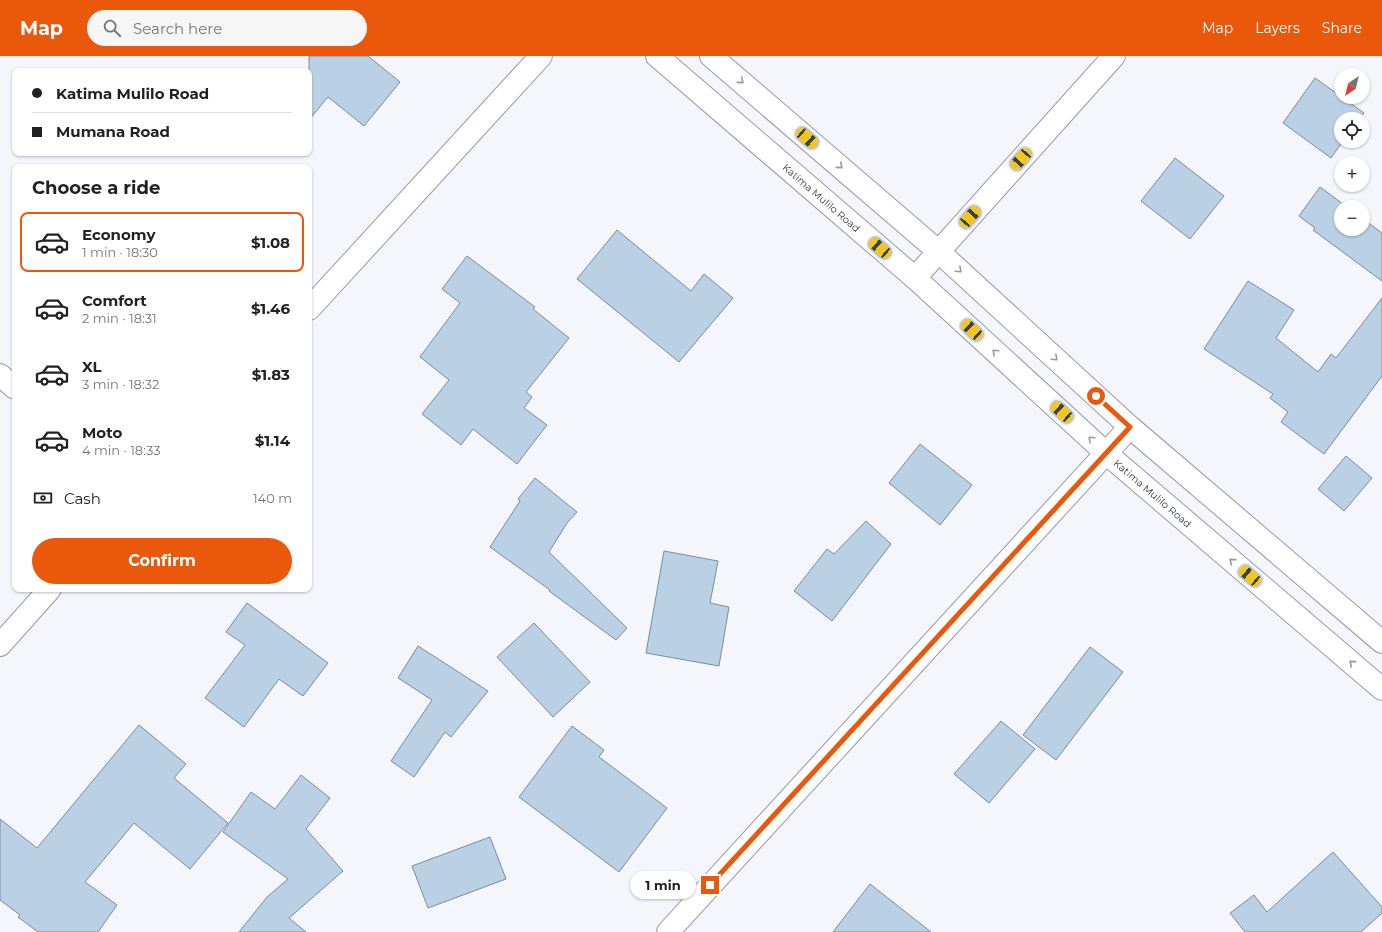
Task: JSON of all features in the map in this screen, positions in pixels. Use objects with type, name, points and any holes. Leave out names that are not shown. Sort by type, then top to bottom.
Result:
[{"type":"main road","points":[[312,306],[541,56]]},
{"type":"main road","name":"Katima Mulilo Road","points":[[657,56],[915,278],[1107,454],[1382,688]]},
{"type":"main road","points":[[711,56],[938,251],[1130,427],[1382,642]]},
{"type":"main road","points":[[915,278],[1114,56]]},
{"type":"main road","points":[[0,375],[12,385]]},
{"type":"main road","points":[[668,932],[1107,454],[1130,427]]},
{"type":"main road","points":[[0,644],[47,592]]},
{"type":"building","points":[[309,56],[368,56],[400,82],[364,126],[328,97],[312,116],[312,68],[309,68]]},
{"type":"building","points":[[1315,78],[1334,92],[1334,104],[1351,104],[1363,112],[1334,112],[1334,148],[1338,148],[1331,158],[1283,123]]},
{"type":"building","points":[[1175,158],[1224,196],[1190,239],[1141,201]]},
{"type":"building","points":[[1320,187],[1338,200],[1334,200],[1334,236],[1370,236],[1370,224],[1382,233],[1382,281],[1313,230],[1315,228],[1299,216]]},
{"type":"building","points":[[617,230],[691,291],[704,274],[733,298],[679,362],[577,279]]},
{"type":"building","points":[[467,256],[535,307],[533,309],[569,338],[526,392],[532,397],[524,408],[547,425],[517,464],[473,429],[461,445],[422,414],[449,380],[420,357],[460,303],[442,289]]},
{"type":"building","points":[[1248,281],[1294,310],[1276,338],[1318,372],[1331,354],[1336,358],[1382,298],[1382,376],[1324,454],[1281,422],[1288,412],[1270,398],[1273,394],[1204,349]]},
{"type":"building","points":[[920,444],[972,485],[940,525],[889,483]]},
{"type":"building","points":[[1346,456],[1372,478],[1344,511],[1318,489]]},
{"type":"building","points":[[535,478],[577,512],[567,523],[549,552],[627,628],[616,640],[490,547],[520,501],[518,499]]},
{"type":"building","points":[[866,521],[891,544],[832,621],[794,591],[827,549],[834,554]]},
{"type":"building","points":[[664,551],[718,561],[710,603],[729,607],[719,666],[646,653]]},
{"type":"building","points":[[247,603],[328,663],[303,696],[279,679],[244,727],[205,698],[245,645],[226,632]]},
{"type":"building","points":[[534,623],[590,682],[553,717],[497,657]]},
{"type":"building","points":[[418,646],[488,691],[451,737],[445,732],[414,777],[391,761],[432,700],[398,678]]},
{"type":"building","points":[[1090,647],[1123,672],[1056,760],[1023,735]]},
{"type":"building","points":[[1001,721],[1035,749],[989,803],[954,774]]},
{"type":"building","points":[[139,725],[186,764],[174,778],[228,823],[190,869],[134,823],[85,882],[117,905],[98,932],[38,932],[18,917],[20,915],[0,900],[0,819],[37,848]]},
{"type":"building","points":[[572,726],[604,750],[599,757],[667,808],[619,872],[519,797]]},
{"type":"building","points":[[301,775],[330,798],[306,829],[343,871],[289,918],[306,932],[239,932],[267,897],[288,879],[223,832],[251,792],[275,809]]},
{"type":"building","points":[[490,837],[506,879],[428,908],[412,866]]},
{"type":"building","points":[[1333,852],[1382,907],[1382,913],[1361,932],[1245,932],[1230,913],[1254,895],[1267,912]]},
{"type":"building","points":[[870,884],[931,932],[833,932]]},
{"type":"route","points":[[710,885],[1107,454],[1130,427],[1096,396]]}]
